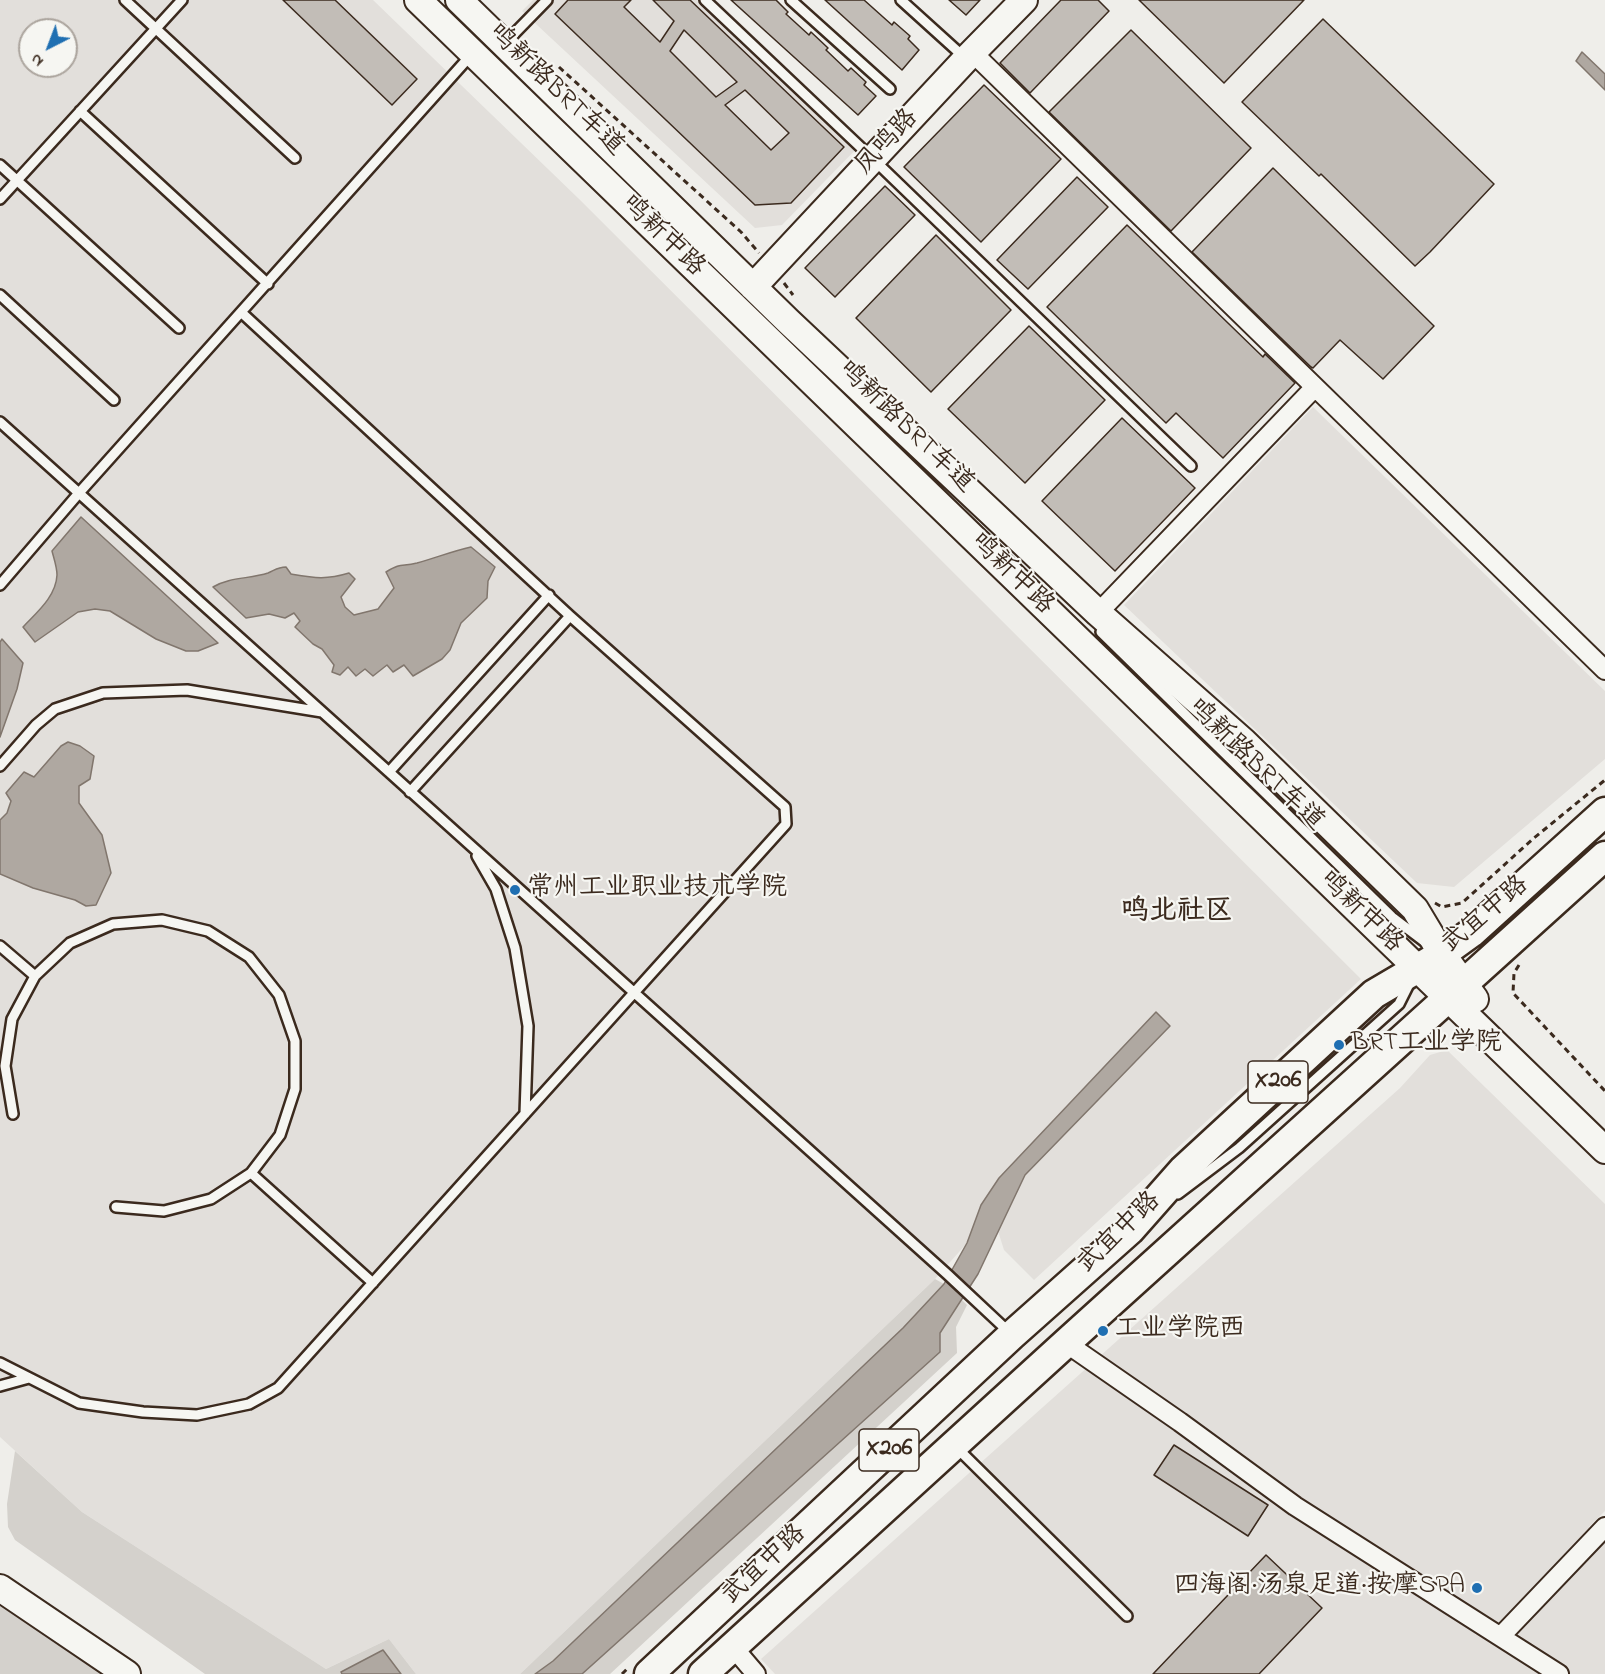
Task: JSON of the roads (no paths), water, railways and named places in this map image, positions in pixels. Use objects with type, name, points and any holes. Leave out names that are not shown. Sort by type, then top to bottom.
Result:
[{"type":"main road","name":"鸣新中路","points":[[422,0],[473,53],[1418,969],[1457,991],[1488,1015],[1605,1130]]},
{"type":"main road","name":"凤鸣路","points":[[744,290],[772,267],[969,55],[1024,0]]},
{"type":"main road","name":"鸣新中路","points":[[460,8],[504,44],[744,290],[1095,618],[1244,742],[1415,909],[1442,954],[1457,991],[1605,1150]]},
{"type":"main road","name":"武宜中路","points":[[640,1670],[1130,1230],[1183,1170],[1374,994],[1442,954],[1471,933],[1605,812]]},
{"type":"main road","name":"武宜中路","points":[[704,1674],[1605,856]]},
{"type":"main road","points":[[0,1588],[127,1674]]},
{"type":"street","points":[[969,55],[1315,387],[1605,670]]},
{"type":"street","points":[[1095,618],[1315,387]]},
{"type":"street","points":[[1066,1343],[1296,1506],[1559,1674]]},
{"type":"street","points":[[1501,1636],[1605,1527]]},
{"type":"street","points":[[733,1647],[756,1674]]},
{"type":"lane","points":[[125,0],[296,158]]},
{"type":"lane","points":[[0,199],[182,0]]},
{"type":"lane","name":"鸣新路BRT车道","points":[[422,0],[744,290]]},
{"type":"lane","points":[[504,44],[546,0]]},
{"type":"lane","points":[[705,0],[1191,466]]},
{"type":"lane","points":[[791,0],[890,89]]},
{"type":"lane","points":[[901,0],[969,55]]},
{"type":"lane","name":"鸣新路BRT车道","points":[[460,8],[1040,572]]},
{"type":"lane","points":[[0,585],[473,53]]},
{"type":"lane","points":[[80,111],[268,284]]},
{"type":"lane","points":[[0,165],[179,328]]},
{"type":"lane","points":[[0,295],[114,400]]},
{"type":"lane","points":[[0,1363],[79,1403],[143,1412],[197,1415],[249,1404],[278,1388],[786,824],[785,807],[570,616],[242,313]]},
{"type":"lane","points":[[0,422],[1012,1335]]},
{"type":"lane","points":[[389,772],[549,595]]},
{"type":"lane","points":[[410,792],[570,616]]},
{"type":"lane","name":"鸣新路BRT车道","points":[[1116,661],[1398,934]]},
{"type":"lane","points":[[0,766],[36,725],[55,710],[103,693],[187,690],[322,712]]},
{"type":"lane","points":[[471,847],[496,889],[515,948],[528,1026],[525,1114]]},
{"type":"lane","points":[[13,1114],[5,1066],[12,1019],[34,976],[70,944],[114,924],[162,920],[208,931],[249,957],[279,995],[295,1041],[295,1089],[280,1135],[251,1173],[211,1199],[164,1211],[116,1207]]},
{"type":"lane","points":[[1405,942],[1415,958],[1418,969]]},
{"type":"lane","points":[[0,946],[34,976]]},
{"type":"lane","points":[[251,1173],[373,1283]]},
{"type":"lane","points":[[0,1386],[29,1378]]},
{"type":"lane","points":[[954,1445],[1126,1616]]},
{"type":"place","name":"常州工业职业技术学院","points":[[515,890]]},
{"type":"place","name":"BRT工业学院","points":[[1339,1045]]},
{"type":"place","name":"工业学院西","points":[[1103,1331]]},
{"type":"place","name":"四海阁·汤泉足道·按摩SPA","points":[[1477,1588]]},
{"type":"district","name":"鸣北社区","points":[[1177,913]]}]
